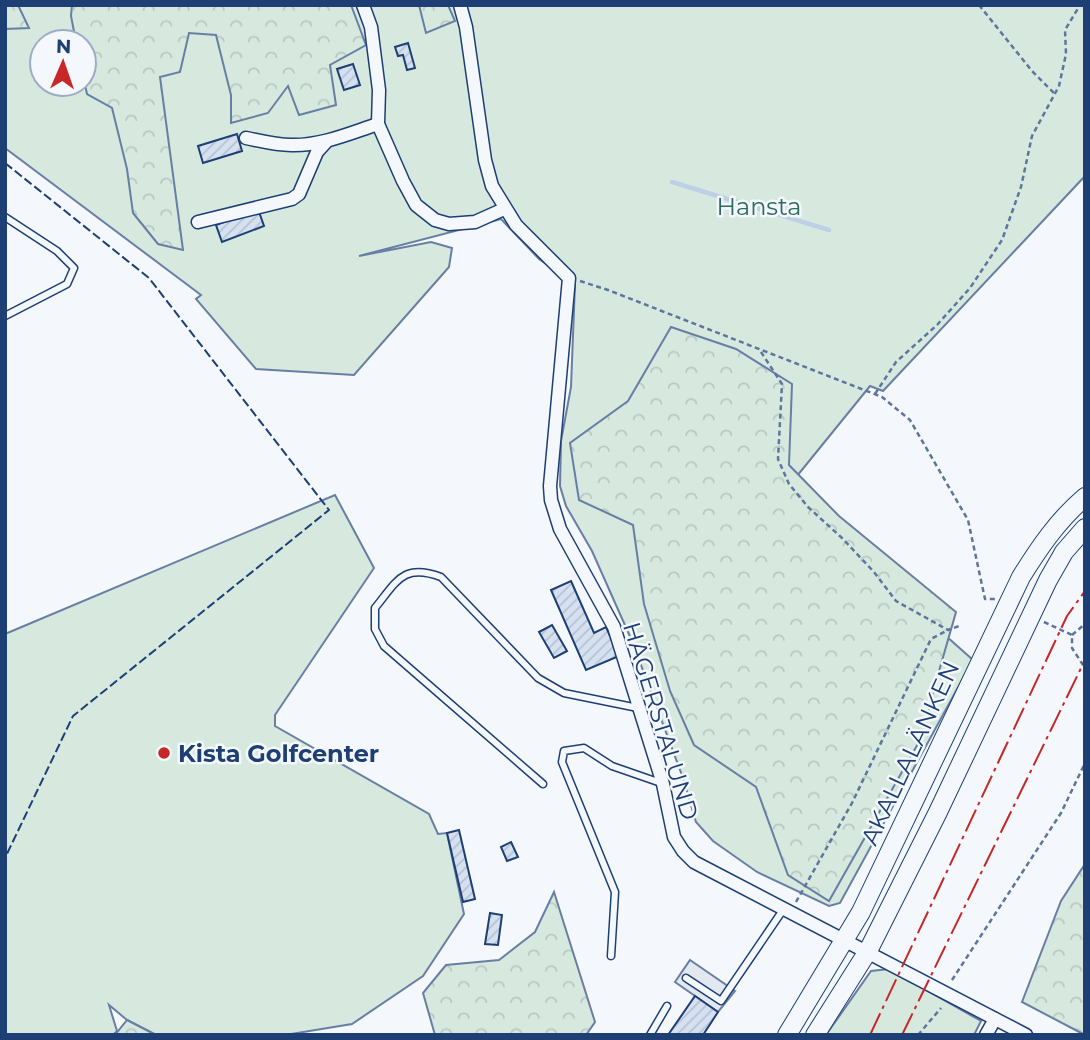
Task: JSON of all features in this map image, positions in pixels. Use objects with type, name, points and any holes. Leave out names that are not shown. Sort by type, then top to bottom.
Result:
[{"type":"main road","name":"AKALLALÄNKEN","points":[[787,1035],[861,912],[1021,577],[1058,523],[1085,497]]},
{"type":"main road","name":"AKALLALÄNKEN","points":[[815,1035],[868,951],[938,812],[1041,592],[1064,552],[1085,528]]},
{"type":"street","points":[[363,5],[372,27],[379,90],[378,124],[402,181],[416,205],[435,220],[449,224],[475,222],[504,209]]},
{"type":"street","points":[[460,5],[466,27],[485,160],[492,186],[516,225],[569,278]]},
{"type":"street","points":[[246,138],[288,145],[327,141],[378,124]]},
{"type":"street","points":[[198,222],[292,199],[299,194],[317,152],[327,141]]},
{"type":"street","name":"HÄGERSTALUND","points":[[569,278],[551,500],[560,529],[614,627],[663,784],[674,837],[694,862],[1026,1035]]},
{"type":"street","points":[[986,1035],[995,1019]]},
{"type":"lane","points":[[5,217],[57,251],[74,268],[67,284],[5,316]]},
{"type":"lane","points":[[543,784],[384,646],[375,629],[375,608],[402,576],[424,570],[441,577],[538,678],[564,693],[640,708]]},
{"type":"lane","points":[[611,956],[615,892],[562,762],[564,751],[584,748],[612,766],[663,784]]},
{"type":"lane","points":[[686,978],[721,1001],[786,911]]},
{"type":"lane","points":[[650,1035],[667,1006]]},
{"type":"path","points":[[979,5],[1041,81],[1054,93]]},
{"type":"path","points":[[875,394],[896,362],[937,325],[970,288],[1002,240],[1021,187],[1032,136],[1059,86],[1066,54],[1065,30],[1080,5]]},
{"type":"path","points":[[569,278],[608,290],[833,380],[875,394],[910,420],[968,520],[985,599],[999,599]]},
{"type":"path","points":[[760,349],[782,384],[778,459],[789,484],[808,507],[874,572],[897,601],[947,630]]},
{"type":"path","points":[[1044,622],[1072,635]]},
{"type":"path","points":[[1085,624],[1072,635],[1072,648],[1085,668]]},
{"type":"path","points":[[786,911],[852,803],[931,639],[959,626]]},
{"type":"path","points":[[952,980],[1062,813],[1085,763]]},
{"type":"path","points":[[918,1035],[941,1007]]},
{"type":"green space","name":"Hansta","points":[[5,5],[1085,5],[1085,176],[883,391],[870,386],[784,492],[973,660],[840,903],[829,906],[757,872],[713,841],[696,822],[683,778],[632,641],[592,551],[566,506],[560,486],[561,441],[571,387],[575,284],[539,259],[501,219],[359,256],[431,242],[452,248],[449,267],[354,375],[256,369],[196,299],[201,295],[5,148]]},
{"type":"green space","points":[[5,5],[18,5],[29,28],[5,29]]},
{"type":"green space","points":[[72,5],[351,5],[366,45],[330,65],[336,105],[299,115],[288,86],[268,113],[231,123],[231,95],[216,35],[189,33],[180,72],[160,77],[183,250],[158,244],[133,213],[127,169],[112,108],[94,98],[98,98],[98,28],[73,28]]},
{"type":"green space","points":[[419,5],[448,5],[455,21],[426,33]]},
{"type":"green space","points":[[671,327],[736,349],[792,384],[789,465],[839,516],[956,612],[924,733],[829,901],[788,875],[756,787],[694,745],[670,691],[644,604],[633,525],[579,500],[570,443],[628,401]]},
{"type":"green space","name":"Kista Golfcenter","points":[[335,495],[374,568],[275,715],[275,726],[429,814],[438,834],[447,833],[464,914],[423,976],[352,1024],[285,1035],[156,1035],[127,1020],[109,1005],[117,1031],[113,1035],[5,1035],[5,634]]},
{"type":"green space","points":[[1085,864],[1085,1035],[1022,1002],[1061,901]]},
{"type":"green space","points":[[554,892],[595,1022],[586,1035],[435,1035],[423,993],[446,965],[499,960],[535,932]]},
{"type":"green space","points":[[889,969],[981,1021],[974,1035],[826,1035],[871,971]]},
{"type":"green space","points":[[127,1020],[156,1035],[115,1035]]},
{"type":"shaded area","points":[[690,960],[735,991],[718,1012],[675,982]]},
{"type":"building","points":[[408,43],[415,68],[407,70],[403,55],[398,56],[395,47]]},
{"type":"building","points":[[353,64],[360,85],[344,90],[337,69]]},
{"type":"building","points":[[237,134],[242,151],[203,163],[198,146]]},
{"type":"building","points":[[258,209],[264,226],[222,242],[216,225]]},
{"type":"building","points":[[571,581],[594,633],[606,627],[619,656],[586,670],[551,590]]},
{"type":"building","points":[[552,625],[567,651],[554,658],[539,632]]},
{"type":"building","points":[[459,830],[475,899],[463,902],[447,833]]},
{"type":"building","points":[[511,842],[518,857],[507,861],[501,847]]},
{"type":"building","points":[[490,913],[502,915],[498,945],[485,944]]},
{"type":"building","points":[[695,996],[718,1012],[703,1035],[668,1035]]},
{"type":"waterway","points":[[672,182],[829,230]]},
{"type":"fence","points":[[5,163],[149,278],[329,510],[73,716],[5,858]]},
{"type":"power","points":[[870,1035],[1067,616],[1085,591]]},
{"type":"power","points":[[902,1035],[1085,660]]},
{"type":"place","name":"Kista Golfcenter","points":[[164,753]]}]
